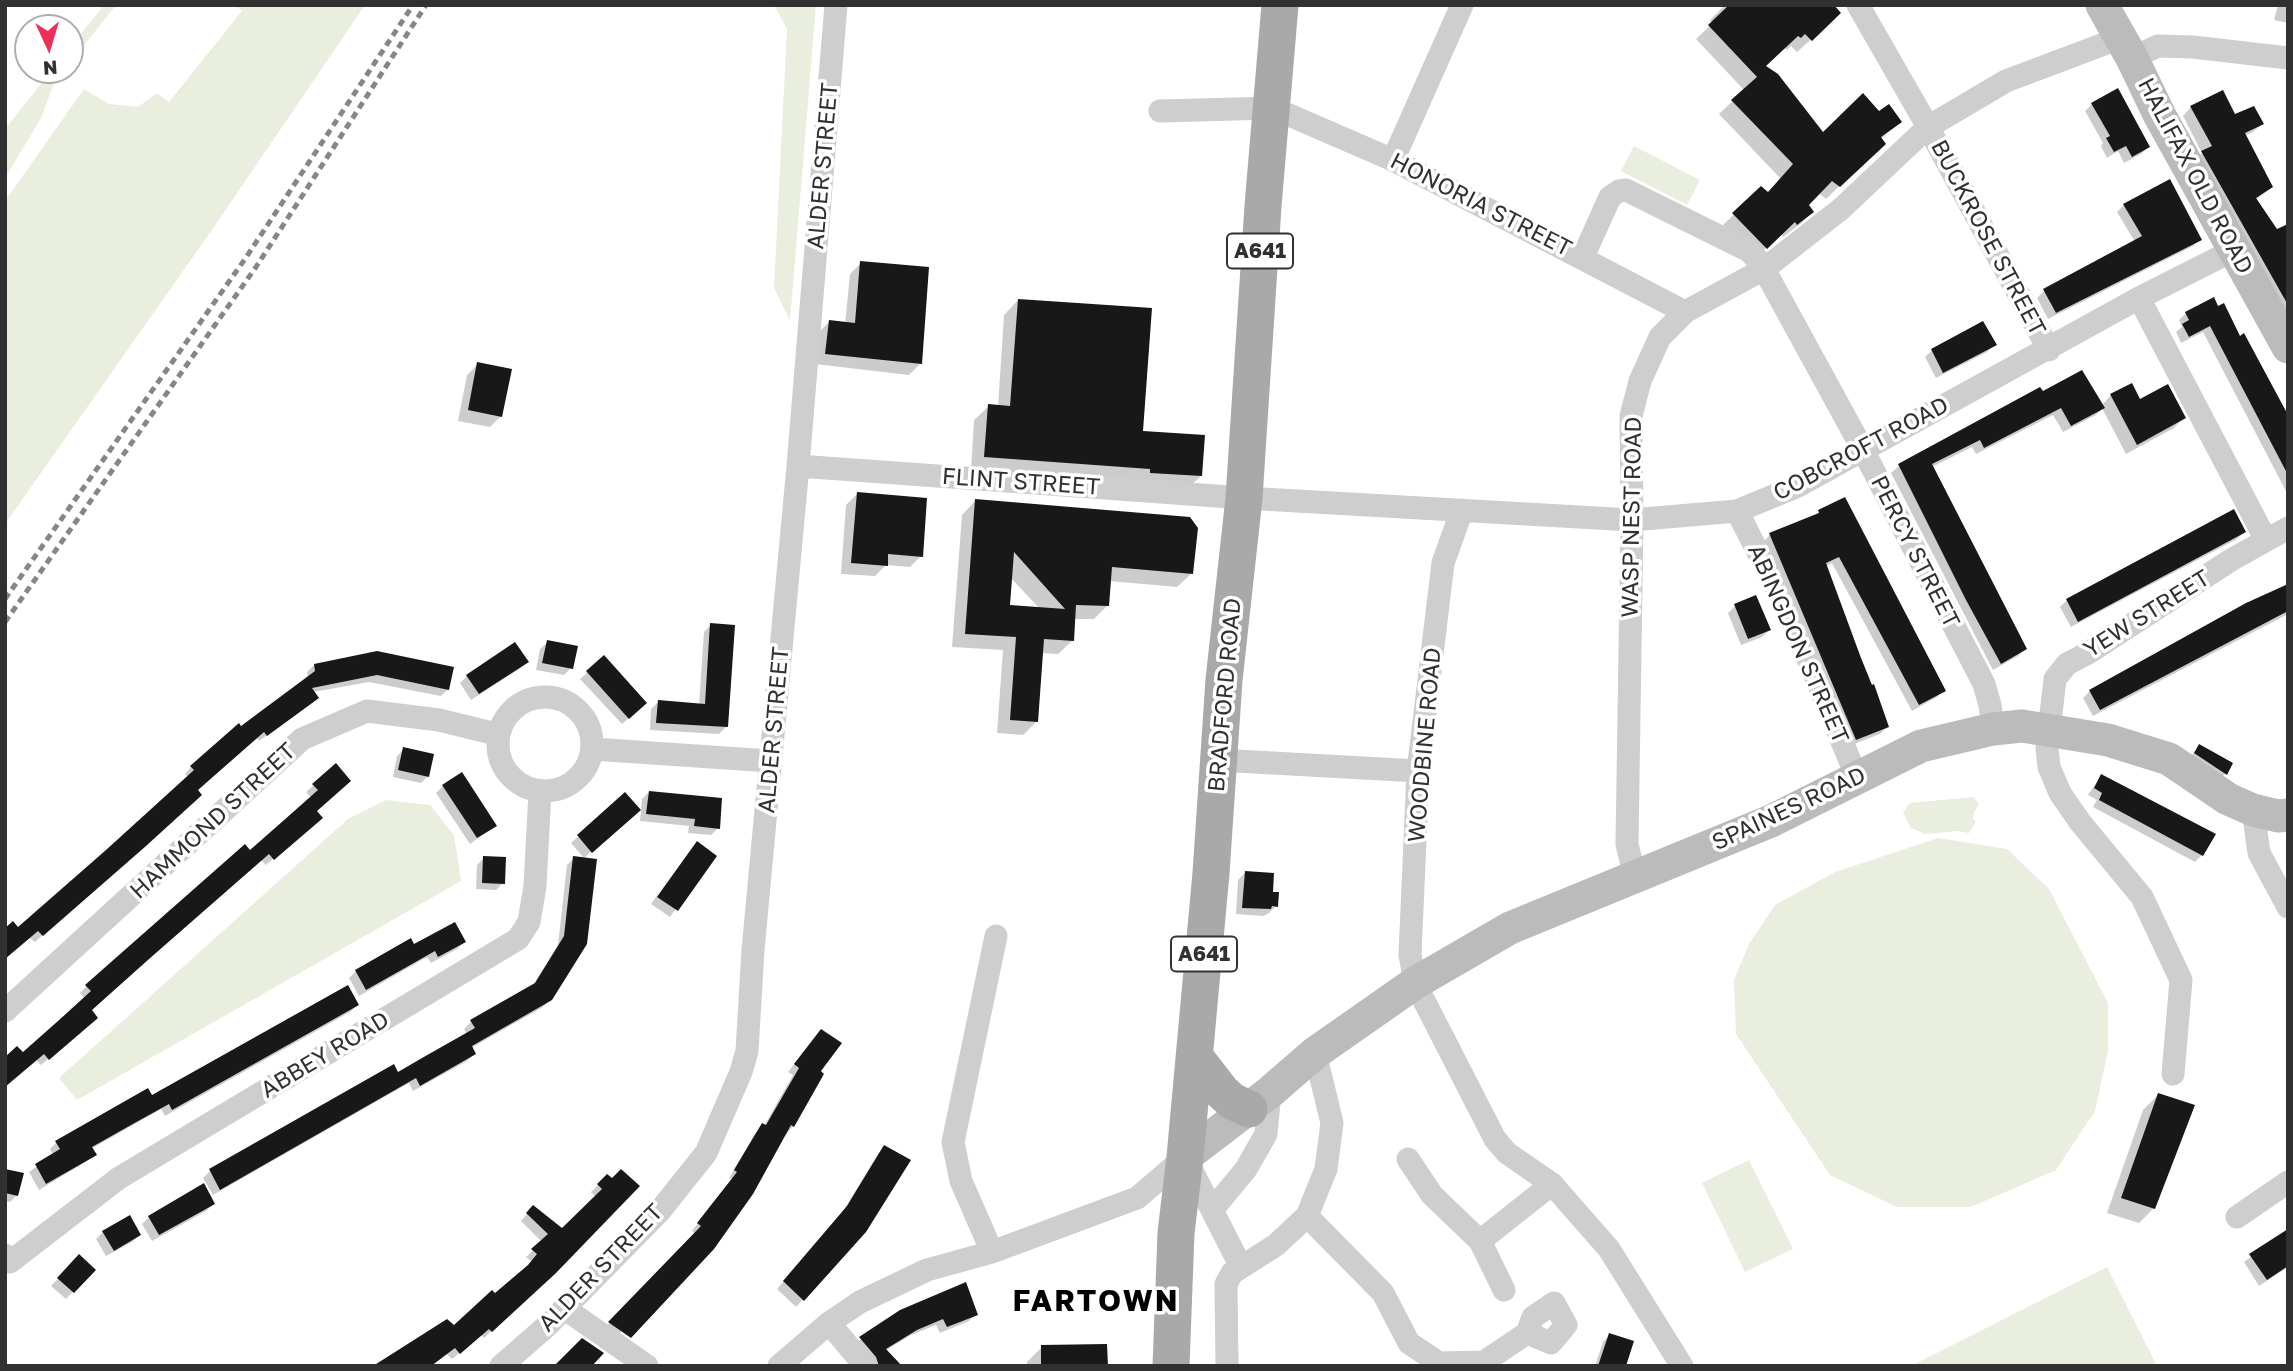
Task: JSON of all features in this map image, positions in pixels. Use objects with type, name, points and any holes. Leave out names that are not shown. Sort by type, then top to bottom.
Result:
[{"type":"main road","name":"BRADFORD ROAD","points":[[1185,1157],[1211,873],[1224,680],[1244,498],[1263,206],[1280,5]]},
{"type":"main road","points":[[1195,1057],[1232,1101],[1260,1101]]},
{"type":"main road","name":"A641","points":[[1171,1366],[1176,1233],[1185,1157]]},
{"type":"main road","name":"A641","points":[[1185,1157],[1196,1366]]},
{"type":"street","name":"ALDER STREET","points":[[501,1366],[564,1308],[659,1212],[706,1153],[741,1072],[747,1051],[753,950],[798,466],[836,5]]},
{"type":"street","points":[[1393,160],[1462,5]]},
{"type":"street","name":"BUCKROSE STREET","points":[[1858,5],[1928,127],[2049,350]]},
{"type":"street","name":"HALIFAX OLD ROAD","points":[[2102,5],[2288,347]]},
{"type":"street","name":"WASP NEST ROAD","points":[[1635,878],[1627,844],[1631,416],[1640,382],[1660,337],[1685,312],[1764,270],[1841,209],[1928,127],[2006,81],[2126,48],[2193,47],[2288,58]]},
{"type":"street","points":[[1160,111],[1272,108]]},
{"type":"street","name":"HONORIA STREET","points":[[1272,108],[1393,160],[1685,312]]},
{"type":"street","name":"PERCY STREET","points":[[1583,257],[1611,197],[1626,190],[1749,251],[1764,270],[1863,450],[1984,684],[1993,729]]},
{"type":"street","name":"COBCROFT ROAD","points":[[1244,498],[1632,520],[1737,511],[1798,486],[2139,298],[2234,250]]},
{"type":"street","points":[[2139,298],[2266,540]]},
{"type":"street","name":"FLINT STREET","points":[[798,466],[1244,498]]},
{"type":"street","name":"WOODBINE ROAD","points":[[1462,510],[1443,563],[1418,771],[1410,955],[1415,983],[1495,1139],[1507,1153],[1552,1184],[1609,1250],[1682,1366]]},
{"type":"street","name":"ABINGDON STREET","points":[[1737,511],[1790,615],[1857,778]]},
{"type":"street","name":"YEW STREET","points":[[2174,1074],[2181,980],[2142,897],[2080,822],[2060,793],[2049,767],[2047,748],[2055,679],[2067,664],[2288,528]]},
{"type":"street","points":[[549,696],[572,704],[584,716],[592,732],[593,749],[588,765],[580,777],[566,786],[547,791],[530,789],[508,773],[498,752],[496,734],[502,720],[515,706],[532,698],[549,696]]},
{"type":"street","name":"HAMMOND STREET","points":[[5,1011],[302,739],[367,711],[439,720],[496,734]]},
{"type":"street","name":"SPAINES ROAD","points":[[1185,1157],[1260,1101],[1315,1053],[1415,983],[1510,928],[1771,821],[1921,746],[1954,736],[2022,726],[2108,740],[2169,759],[2228,799],[2253,810],[2278,816],[2288,815]]},
{"type":"street","points":[[593,749],[770,761]]},
{"type":"street","points":[[1219,755],[1418,771]]},
{"type":"street","name":"ABBEY ROAD","points":[[8,1258],[118,1178],[518,939],[529,922],[535,886],[540,790]]},
{"type":"street","points":[[2253,810],[2259,853],[2288,907]]},
{"type":"street","points":[[992,1252],[961,1181],[953,1142],[996,936]]},
{"type":"street","points":[[1227,1366],[1226,1284],[1232,1273],[1276,1245],[1307,1216],[1326,1168],[1332,1124],[1315,1053]]},
{"type":"street","points":[[1213,1209],[1246,1169],[1266,1135],[1260,1101]]},
{"type":"street","points":[[779,1366],[828,1323],[860,1302],[927,1270],[992,1252],[1137,1198],[1185,1157],[1241,1267]]},
{"type":"street","points":[[1408,1159],[1432,1195],[1480,1241],[1504,1290]]},
{"type":"street","points":[[2237,1217],[2288,1182]]},
{"type":"street","points":[[1480,1241],[1552,1184]]},
{"type":"street","points":[[1137,1198],[1160,1208],[1176,1233]]},
{"type":"street","points":[[1307,1216],[1383,1293],[1409,1343],[1439,1363],[1484,1362],[1527,1333]]},
{"type":"street","points":[[564,1308],[647,1366]]},
{"type":"street","points":[[828,1323],[865,1366]]},
{"type":"shaded area","points":[[104,5],[116,5],[84,45],[84,30]]},
{"type":"shaded area","points":[[236,5],[365,5],[214,227],[5,524],[5,201],[84,89],[109,104],[138,107],[157,93],[169,102],[242,11]]},
{"type":"shaded area","points":[[774,5],[816,5],[790,321],[774,288],[787,29]]},
{"type":"shaded area","points":[[41,84],[54,84],[41,118],[5,178],[5,129]]},
{"type":"shaded area","points":[[1634,146],[1700,180],[1687,205],[1621,171]]},
{"type":"shaded area","points":[[1973,797],[1979,804],[1974,812],[1973,819],[1976,821],[1969,833],[1958,831],[1925,834],[1911,828],[1903,813],[1910,803]]},
{"type":"shaded area","points":[[386,800],[430,805],[454,835],[461,881],[77,1100],[59,1078],[348,819]]},
{"type":"shaded area","points":[[1938,838],[2007,849],[2049,889],[2108,1003],[2108,1051],[2095,1111],[2056,1170],[1971,1207],[1897,1207],[1830,1175],[1736,1034],[1734,980],[1749,944],[1775,905],[1835,872]]},
{"type":"shaded area","points":[[1749,1160],[1793,1249],[1745,1272],[1702,1183]]},
{"type":"shaded area","points":[[2107,1267],[2157,1366],[1911,1366]]},
{"type":"building","points":[[1729,5],[1834,5],[1841,13],[1812,41],[1805,34],[1801,38],[1798,36],[1766,66],[1778,74],[1823,132],[1863,93],[1879,111],[1889,104],[1902,122],[1881,137],[1886,144],[1840,187],[1832,181],[1809,205],[1814,212],[1797,225],[1795,222],[1767,249],[1732,213],[1761,186],[1768,192],[1793,164],[1731,100],[1757,77],[1708,25]]},
{"type":"building","points":[[2118,88],[2150,147],[2132,157],[2126,146],[2114,152],[2106,138],[2110,136],[2091,103]]},
{"type":"building","points":[[2223,90],[2235,114],[2254,106],[2264,124],[2245,133],[2273,187],[2256,198],[2277,229],[2288,224],[2288,305],[2201,151],[2212,146],[2190,106]]},
{"type":"building","points":[[2170,179],[2202,240],[2056,313],[2043,289],[2142,236],[2123,204]]},
{"type":"building","points":[[860,261],[929,267],[922,364],[825,354],[829,320],[855,323]]},
{"type":"building","points":[[2214,297],[2218,306],[2224,303],[2240,336],[2244,333],[2288,415],[2288,475],[2210,326],[2189,337],[2182,324],[2189,320],[2185,312]]},
{"type":"building","points":[[1018,299],[1152,308],[1143,431],[1205,435],[1202,476],[1150,473],[1150,469],[984,457],[988,404],[1010,406]]},
{"type":"building","points":[[1983,321],[1997,345],[1943,373],[1931,349]]},
{"type":"building","points":[[477,362],[512,369],[502,417],[468,410]]},
{"type":"building","points":[[2082,370],[2105,408],[2071,426],[2061,408],[1984,448],[1980,440],[1932,464],[2027,649],[2001,664],[1898,464],[2040,387],[2043,391]]},
{"type":"building","points":[[2132,383],[2140,399],[2168,384],[2186,418],[2137,445],[2110,394]]},
{"type":"building","points":[[857,492],[927,498],[923,557],[888,554],[888,566],[851,563]]},
{"type":"building","points":[[1845,497],[1946,691],[1919,705],[1839,557],[1826,563],[1889,727],[1856,740],[1769,533],[1819,513],[1818,510]]},
{"type":"building","points":[[975,499],[1190,517],[1198,528],[1193,574],[1112,567],[1109,606],[1076,605],[1074,641],[1044,639],[1038,722],[1010,720],[1016,637],[965,634]],"holes":[[[1014,552],[1065,609],[1010,605]]]},
{"type":"building","points":[[2234,509],[2246,532],[2078,622],[2066,599]]},
{"type":"building","points":[[2288,584],[2288,611],[2100,710],[2089,690],[2246,603]]},
{"type":"building","points":[[1756,595],[1771,630],[1748,639],[1734,604]]},
{"type":"building","points":[[710,623],[735,625],[728,727],[656,723],[658,700],[705,704]]},
{"type":"building","points":[[547,640],[578,646],[573,669],[542,663]]},
{"type":"building","points":[[515,642],[529,662],[479,694],[466,675]]},
{"type":"building","points":[[377,651],[454,667],[449,690],[377,675],[312,688],[319,698],[267,736],[264,732],[198,790],[202,795],[146,846],[43,936],[38,931],[5,959],[5,928],[13,921],[18,927],[106,850],[194,770],[190,766],[239,723],[241,726],[315,671],[314,664]]},
{"type":"building","points":[[604,655],[647,703],[629,719],[586,671]]},
{"type":"building","points":[[2199,744],[2233,763],[2227,775],[2194,753]]},
{"type":"building","points":[[403,747],[434,754],[429,777],[398,770]]},
{"type":"building","points":[[336,763],[351,781],[317,811],[323,818],[274,860],[269,854],[149,959],[92,1010],[98,1018],[49,1060],[44,1054],[5,1087],[5,1057],[17,1046],[23,1052],[58,1021],[91,991],[85,985],[245,844],[250,850],[283,821],[318,790],[312,784]]},
{"type":"building","points":[[462,772],[497,826],[477,838],[442,785]]},
{"type":"building","points":[[2101,774],[2216,834],[2203,856],[2099,800],[2102,793],[2094,788]]},
{"type":"building","points":[[649,791],[722,798],[720,829],[694,826],[695,819],[646,814]]},
{"type":"building","points":[[625,792],[641,810],[592,853],[577,835]]},
{"type":"building","points":[[697,841],[717,856],[678,911],[657,897]]},
{"type":"building","points":[[483,856],[506,857],[505,884],[482,883]]},
{"type":"building","points":[[573,856],[597,859],[587,944],[552,1000],[472,1046],[476,1054],[420,1086],[416,1078],[220,1190],[209,1169],[394,1064],[398,1072],[475,1028],[470,1020],[535,983],[564,936]]},
{"type":"building","points":[[1245,871],[1274,873],[1273,892],[1279,892],[1278,907],[1242,908]]},
{"type":"building","points":[[455,922],[466,942],[438,957],[435,951],[366,990],[355,970],[411,938],[414,944]]},
{"type":"building","points":[[348,985],[359,1005],[172,1110],[169,1104],[92,1147],[97,1155],[46,1184],[35,1164],[60,1149],[55,1141],[148,1088],[152,1095]]},
{"type":"building","points":[[821,1029],[842,1043],[821,1071],[824,1074],[794,1127],[791,1125],[753,1194],[714,1249],[631,1338],[608,1322],[701,1226],[697,1223],[737,1172],[734,1170],[762,1123],[766,1125],[799,1068],[794,1064]]},
{"type":"building","points":[[2158,1093],[2195,1105],[2155,1209],[2121,1198]]},
{"type":"building","points":[[884,1145],[911,1160],[866,1232],[804,1301],[783,1281],[847,1206]]},
{"type":"building","points":[[5,1169],[24,1173],[18,1196],[5,1193]]},
{"type":"building","points":[[621,1169],[640,1186],[556,1273],[492,1332],[489,1329],[460,1354],[455,1348],[431,1366],[373,1366],[447,1319],[454,1325],[492,1290],[495,1293],[528,1265],[537,1254],[531,1249],[548,1234],[526,1213],[533,1205],[562,1228],[602,1189],[597,1184],[607,1174],[612,1178]]},
{"type":"building","points":[[204,1183],[215,1204],[159,1235],[148,1216]]},
{"type":"building","points":[[130,1215],[141,1235],[114,1251],[102,1231]]},
{"type":"building","points":[[2288,1229],[2288,1266],[2267,1280],[2249,1254]]},
{"type":"building","points":[[79,1254],[96,1270],[74,1293],[57,1278]]},
{"type":"building","points":[[966,1282],[978,1315],[947,1327],[943,1319],[917,1330],[886,1349],[902,1366],[879,1366],[876,1357],[859,1337],[900,1310]]},
{"type":"building","points":[[1609,1333],[1634,1341],[1626,1366],[1598,1366]]},
{"type":"building","points":[[582,1338],[604,1353],[592,1366],[554,1366]]},
{"type":"building","points":[[1107,1344],[1108,1366],[1041,1366],[1041,1345]]},
{"type":"railway","points":[[5,599],[245,259],[413,5]]},
{"type":"railway","points":[[5,622],[256,267],[426,5]]},
{"type":"district","name":"FARTOWN","points":[[1096,1301]]}]
